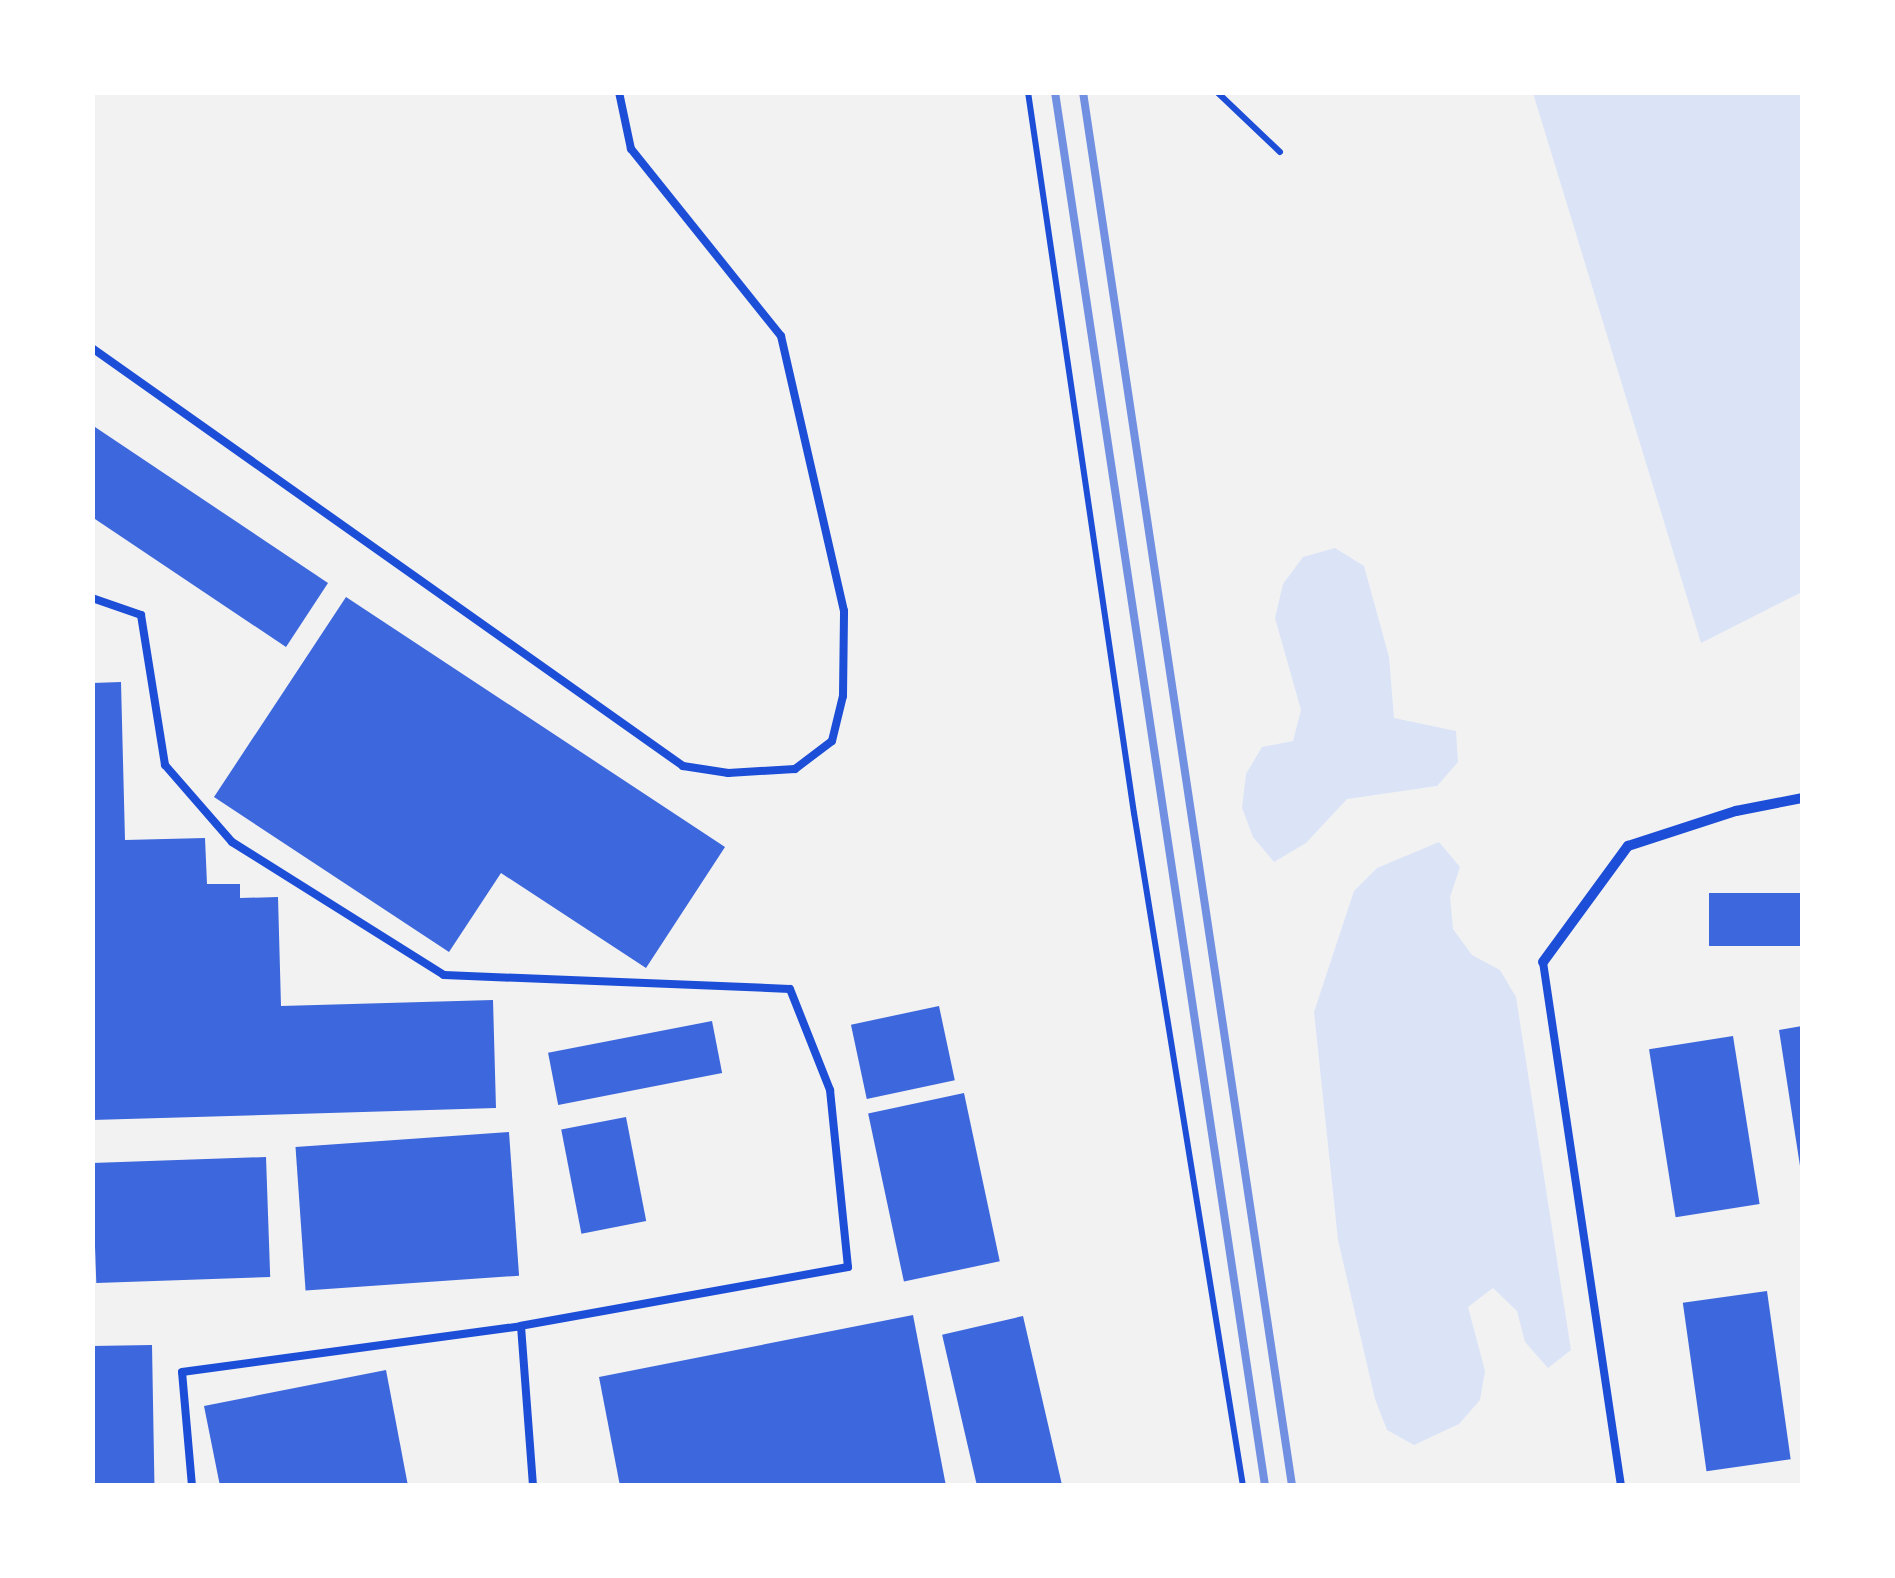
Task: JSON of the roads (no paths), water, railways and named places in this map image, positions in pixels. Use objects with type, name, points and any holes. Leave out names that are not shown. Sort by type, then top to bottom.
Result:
[{"type":"street","points":[[1543,962],[1628,846],[1736,811],[1802,798]]},
{"type":"lane","points":[[92,348],[683,766],[728,774],[795,769],[832,742],[843,696],[844,611],[781,336],[631,148],[619,92]]},
{"type":"lane","points":[[92,598],[141,615],[165,766],[232,842],[444,975],[790,989],[830,1090],[848,1267],[521,1326],[182,1372],[192,1486]]},
{"type":"lane","points":[[1543,962],[1622,1486]]},
{"type":"lane","points":[[521,1326],[534,1486]]},
{"type":"railway","points":[[1055,92],[1265,1486]]},
{"type":"railway","points":[[1083,92],[1292,1486]]}]
